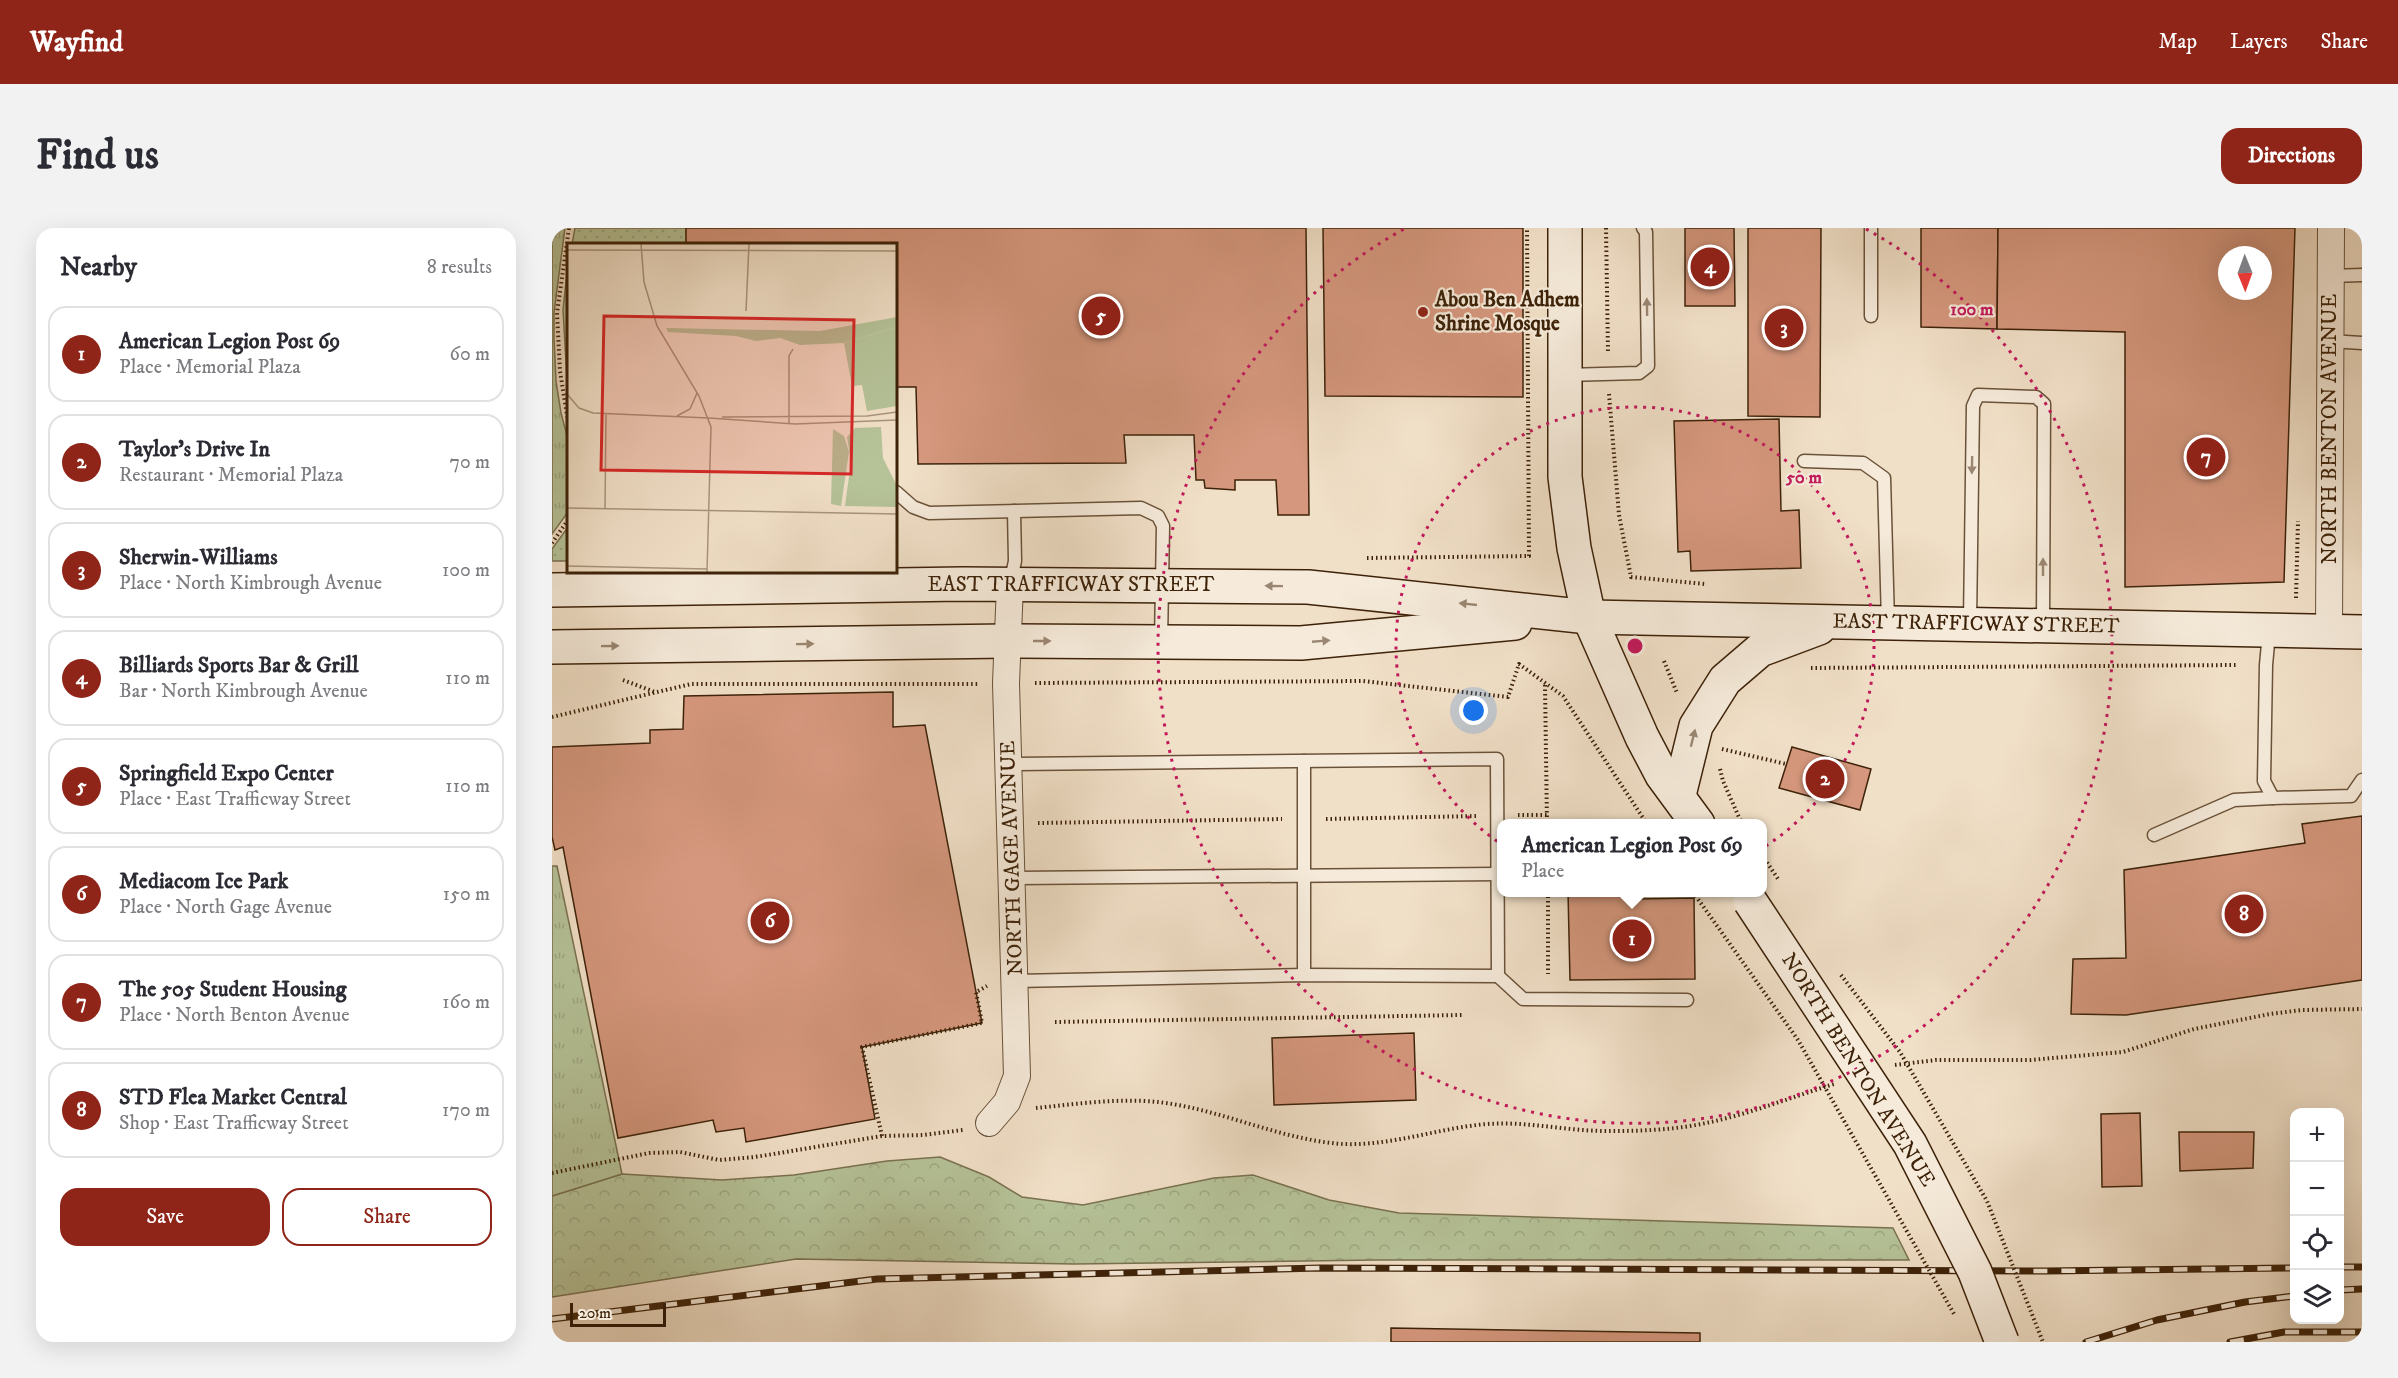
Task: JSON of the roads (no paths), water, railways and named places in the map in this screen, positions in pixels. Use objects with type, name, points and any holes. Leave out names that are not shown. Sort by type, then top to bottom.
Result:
[{"type":"main road","points":[[1565,228],[1565,477],[1574,548],[1589,617],[1642,737],[1662,775],[1695,819]]},
{"type":"main road","name":"EAST TRAFFICWAY STREET","points":[[552,590],[1010,585],[1308,587],[1589,617],[2362,632]]},
{"type":"main road","name":"EAST TRAFFICWAY STREET","points":[[552,647],[1007,641],[1301,643],[1589,617]]},
{"type":"main road","points":[[1679,795],[1696,726],[1725,680],[1760,650],[1834,622]]},
{"type":"main road","name":"NORTH BENTON AVENUE","points":[[1747,897],[1910,1144],[1975,1272],[2002,1342]]},
{"type":"street","name":"NORTH BENTON AVENUE","points":[[2329,631],[2331,228]]},
{"type":"street","name":"NORTH GAGE AVENUE","points":[[988,1123],[1007,1102],[1017,1076],[1006,981],[1012,878],[1006,683],[1010,585]]},
{"type":"lane","points":[[1871,228],[1871,316]]},
{"type":"lane","points":[[1565,375],[1639,373],[1648,366],[1644,230]]},
{"type":"lane","points":[[2331,276],[2362,275]]},
{"type":"lane","points":[[2330,341],[2362,343]]},
{"type":"lane","points":[[1970,624],[1972,406],[1978,395],[2036,397],[2044,404],[2043,625]]},
{"type":"lane","points":[[1804,461],[1863,463],[1884,478],[1888,623]]},
{"type":"lane","points":[[897,493],[912,507],[929,513],[1142,508],[1158,516],[1162,526],[1161,642]]},
{"type":"lane","points":[[1010,585],[1015,561],[1014,511]]},
{"type":"lane","points":[[2269,630],[2266,665],[2264,781],[2273,798]]},
{"type":"lane","points":[[1009,764],[1497,759],[1498,819]]},
{"type":"lane","points":[[1304,761],[1304,975]]},
{"type":"lane","points":[[2154,835],[2234,800],[2351,796],[2362,780]]},
{"type":"lane","points":[[1012,878],[1497,874]]},
{"type":"lane","points":[[1497,897],[1498,976]]},
{"type":"lane","points":[[1006,981],[1304,975],[1498,976],[1523,999],[1687,1000]]},
{"type":"railway","points":[[2344,1267],[2362,1267]]},
{"type":"railway","points":[[552,1319],[877,1279],[1320,1268],[2046,1271],[2290,1268]]},
{"type":"railway","points":[[2344,1290],[2362,1289]]},
{"type":"railway","points":[[2086,1342],[2157,1320],[2245,1302],[2290,1296]]},
{"type":"railway","points":[[2230,1342],[2284,1332],[2362,1332]]},
{"type":"place","name":"Billiards Sports Bar & Grill","points":[[1710,267]]},
{"type":"place","name":"Abou Ben Adhem Shrine Mosque","points":[[1423,312]]},
{"type":"place","name":"Springfield Expo Center","points":[[1101,316]]},
{"type":"place","name":"Sherwin-Williams","points":[[1784,328]]},
{"type":"place","name":"The 505 Student Housing","points":[[2206,457]]},
{"type":"place","name":"Taylor's Drive In","points":[[1825,779]]},
{"type":"place","name":"STD Flea Market Central","points":[[2244,914]]},
{"type":"place","name":"Mediacom Ice Park","points":[[770,921]]},
{"type":"place","name":"American Legion Post 69","points":[[1632,939]]}]
